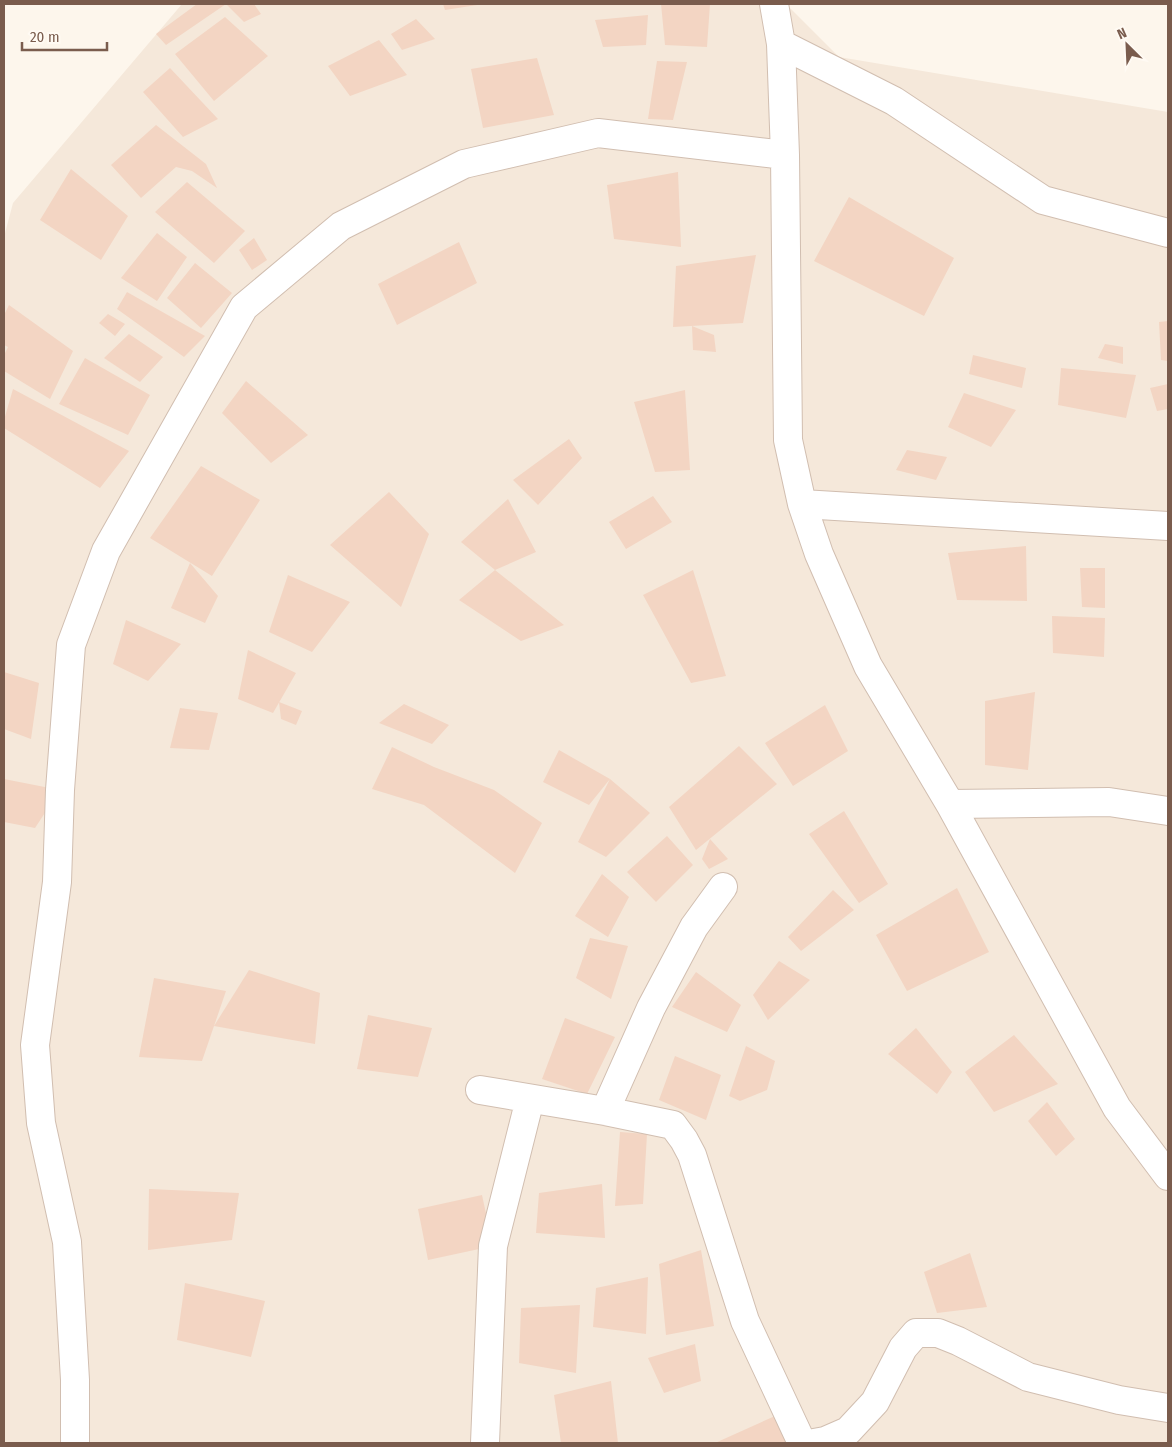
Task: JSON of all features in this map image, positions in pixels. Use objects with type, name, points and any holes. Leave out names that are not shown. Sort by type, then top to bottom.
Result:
[{"type":"street","points":[[774,4],[781,44],[785,155],[788,440],[802,504],[819,554],[868,666],[950,804],[1117,1108],[1168,1176]]},
{"type":"street","points":[[781,44],[894,101],[1043,200],[1168,234]]},
{"type":"street","points":[[75,1443],[75,1380],[66,1242],[41,1123],[35,1045],[57,882],[60,790],[71,645],[106,552],[244,307],[341,226],[464,164],[598,134],[785,155]]},
{"type":"street","points":[[802,504],[1168,526]]},
{"type":"street","points":[[950,804],[1109,802],[1168,811]]},
{"type":"street","points":[[606,1111],[668,976],[694,927],[723,887]]},
{"type":"street","points":[[480,1090],[606,1111],[673,1125],[692,1155],[745,1321],[802,1443]]},
{"type":"street","points":[[484,1443],[493,1246],[530,1099]]},
{"type":"street","points":[[814,1443],[848,1431],[875,1402],[903,1348],[916,1333],[938,1332],[1028,1377],[1119,1400],[1168,1408]]},
{"type":"shaded area","points":[[182,4],[786,4],[839,57],[1168,112],[1168,1443],[4,1443],[4,237],[13,203]]},
{"type":"building","points":[[197,4],[226,4],[166,45],[156,34]]},
{"type":"building","points":[[226,4],[254,4],[261,14],[244,22]]},
{"type":"building","points":[[443,4],[477,4],[477,5],[445,10]]},
{"type":"building","points":[[661,4],[710,4],[707,47],[665,45]]},
{"type":"building","points":[[648,15],[646,45],[603,47],[595,20]]},
{"type":"building","points":[[225,17],[268,56],[214,101],[175,54]]},
{"type":"building","points":[[416,19],[435,39],[402,50],[391,34]]},
{"type":"building","points":[[379,40],[407,75],[350,96],[328,66]]},
{"type":"building","points":[[537,58],[554,115],[483,128],[471,69]]},
{"type":"building","points":[[657,61],[687,62],[673,120],[648,119]]},
{"type":"building","points":[[170,68],[218,119],[183,137],[143,92]]},
{"type":"building","points":[[156,125],[206,164],[217,188],[192,171],[176,167],[141,198],[111,165]]},
{"type":"building","points":[[71,169],[128,216],[101,260],[40,220]]},
{"type":"building","points":[[678,172],[681,247],[614,239],[607,185]]},
{"type":"building","points":[[187,182],[245,231],[214,263],[155,212]]},
{"type":"building","points":[[849,197],[954,258],[924,316],[814,261]]},
{"type":"building","points":[[157,233],[187,257],[157,301],[121,278]]},
{"type":"building","points":[[254,238],[267,260],[252,270],[239,250]]},
{"type":"building","points":[[459,242],[477,283],[397,325],[378,284]]},
{"type":"building","points":[[756,255],[743,323],[673,327],[676,266]]},
{"type":"building","points":[[195,263],[232,293],[201,328],[167,298]]},
{"type":"building","points":[[127,292],[205,336],[184,357],[117,309]]},
{"type":"building","points":[[9,305],[73,351],[50,399],[4,371],[4,355],[8,347],[4,345],[4,315]]},
{"type":"building","points":[[108,314],[125,324],[115,336],[99,323]]},
{"type":"building","points":[[1168,321],[1168,361],[1161,360],[1159,322]]},
{"type":"building","points":[[692,326],[714,335],[716,352],[693,350]]},
{"type":"building","points":[[129,334],[163,357],[140,382],[104,358]]},
{"type":"building","points":[[1105,344],[1123,347],[1123,364],[1098,358]]},
{"type":"building","points":[[973,355],[1026,368],[1022,388],[969,374]]},
{"type":"building","points":[[85,358],[150,395],[128,435],[59,404]]},
{"type":"building","points":[[1061,368],[1136,375],[1126,418],[1058,405]]},
{"type":"building","points":[[246,381],[308,435],[271,463],[222,413]]},
{"type":"building","points":[[1168,384],[1168,409],[1157,411],[1150,388]]},
{"type":"building","points":[[13,389],[129,451],[100,488],[4,428],[4,420]]},
{"type":"building","points":[[685,390],[690,470],[655,472],[634,402]]},
{"type":"building","points":[[964,393],[1016,410],[991,447],[948,427]]},
{"type":"building","points":[[569,439],[582,458],[538,505],[513,480]]},
{"type":"building","points":[[907,450],[947,457],[936,480],[896,470]]},
{"type":"building","points":[[201,466],[260,500],[212,576],[150,538]]},
{"type":"building","points":[[389,492],[429,534],[401,607],[330,545]]},
{"type":"building","points":[[653,496],[672,522],[626,549],[609,522]]},
{"type":"building","points":[[508,499],[536,552],[495,570],[461,542]]},
{"type":"building","points":[[1026,546],[1027,601],[957,600],[948,553]]},
{"type":"building","points":[[190,563],[218,596],[205,623],[171,608]]},
{"type":"building","points":[[1080,568],[1105,568],[1105,608],[1082,607]]},
{"type":"building","points":[[495,570],[564,625],[521,641],[459,600]]},
{"type":"building","points":[[693,570],[726,676],[691,683],[643,595]]},
{"type":"building","points":[[288,575],[350,602],[312,652],[269,632]]},
{"type":"building","points":[[1052,616],[1105,618],[1104,657],[1053,653]]},
{"type":"building","points":[[126,620],[181,644],[148,681],[113,664]]},
{"type":"building","points":[[248,650],[296,673],[273,713],[238,699]]},
{"type":"building","points":[[4,672],[39,683],[31,739],[4,729]]},
{"type":"building","points":[[1035,692],[1028,770],[985,765],[985,701]]},
{"type":"building","points":[[279,702],[302,711],[296,725],[281,719]]},
{"type":"building","points":[[404,704],[449,725],[432,744],[379,723]]},
{"type":"building","points":[[825,705],[848,751],[793,786],[765,743]]},
{"type":"building","points":[[180,708],[218,713],[209,750],[170,748]]},
{"type":"building","points":[[739,746],[777,784],[696,850],[669,807]]},
{"type":"building","points":[[392,747],[434,767],[494,790],[542,823],[515,873],[424,805],[372,789]]},
{"type":"building","points":[[559,750],[610,779],[589,805],[543,782]]},
{"type":"building","points":[[4,779],[60,790],[35,828],[4,822]]},
{"type":"building","points":[[610,779],[650,813],[606,857],[578,842]]},
{"type":"building","points":[[844,811],[888,884],[859,903],[809,834]]},
{"type":"building","points":[[667,836],[693,865],[656,902],[627,872]]},
{"type":"building","points":[[710,839],[728,859],[709,869],[702,859]]},
{"type":"building","points":[[602,874],[629,897],[608,937],[575,916]]},
{"type":"building","points":[[957,888],[989,952],[907,991],[876,935]]},
{"type":"building","points":[[833,890],[854,910],[801,951],[788,937]]},
{"type":"building","points":[[590,938],[628,946],[611,999],[576,978]]},
{"type":"building","points":[[779,961],[810,980],[768,1020],[753,995]]},
{"type":"building","points":[[249,970],[320,993],[315,1044],[214,1026]]},
{"type":"building","points":[[696,972],[741,1005],[727,1032],[672,1007]]},
{"type":"building","points":[[154,978],[226,991],[202,1061],[139,1057]]},
{"type":"building","points":[[368,1015],[432,1028],[418,1077],[357,1069]]},
{"type":"building","points":[[565,1018],[615,1037],[587,1094],[542,1079]]},
{"type":"building","points":[[916,1028],[952,1072],[937,1094],[888,1054]]},
{"type":"building","points":[[1014,1035],[1058,1084],[994,1112],[965,1072]]},
{"type":"building","points":[[746,1046],[775,1061],[767,1090],[740,1101],[729,1096]]},
{"type":"building","points":[[675,1056],[721,1075],[706,1120],[659,1100]]},
{"type":"building","points":[[1047,1102],[1075,1139],[1056,1156],[1028,1121]]},
{"type":"building","points":[[620,1132],[647,1134],[643,1204],[615,1206]]},
{"type":"building","points":[[602,1184],[605,1238],[536,1233],[539,1193]]},
{"type":"building","points":[[149,1189],[239,1193],[232,1240],[148,1250]]},
{"type":"building","points":[[482,1195],[493,1246],[428,1260],[418,1209]]},
{"type":"building","points":[[701,1250],[714,1326],[666,1335],[659,1264]]},
{"type":"building","points":[[970,1253],[987,1307],[937,1313],[924,1272]]},
{"type":"building","points":[[648,1277],[646,1334],[593,1327],[596,1288]]},
{"type":"building","points":[[185,1283],[265,1301],[251,1357],[177,1340]]},
{"type":"building","points":[[580,1305],[576,1373],[519,1363],[521,1308]]},
{"type":"building","points":[[695,1344],[701,1381],[664,1393],[648,1358]]},
{"type":"building","points":[[611,1381],[618,1443],[561,1443],[554,1395]]},
{"type":"building","points":[[775,1416],[787,1443],[715,1443]]}]
